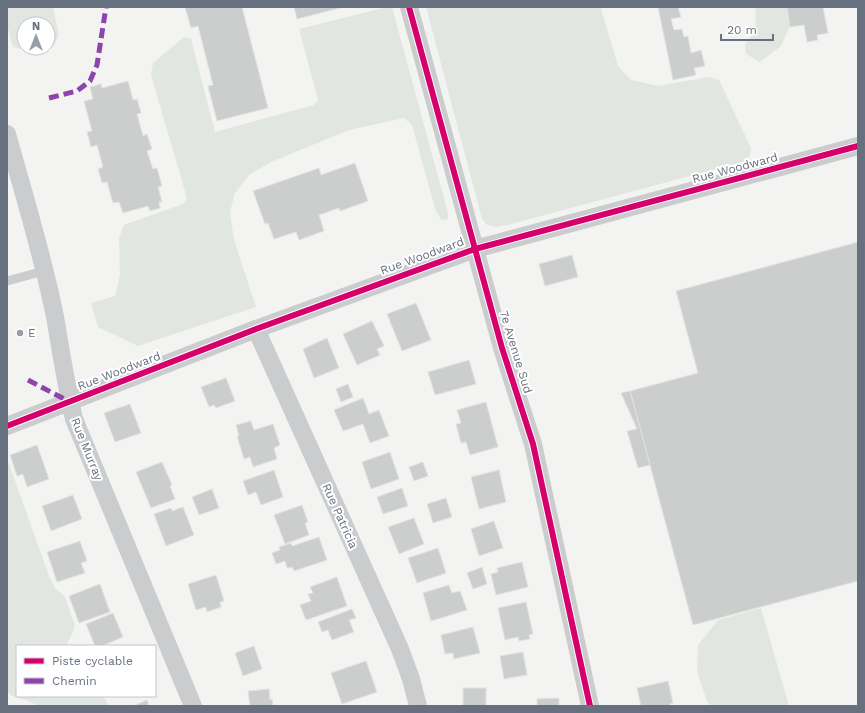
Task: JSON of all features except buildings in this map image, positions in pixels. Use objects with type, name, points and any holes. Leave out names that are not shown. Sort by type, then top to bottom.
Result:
[{"type":"street","name":"7e Avenue Sud","points":[[409,7],[502,348],[533,444],[590,706]]},
{"type":"street","name":"Rue Murray","points":[[7,134],[55,317],[70,402],[76,424],[193,706]]},
{"type":"street","name":"Rue Woodward","points":[[7,426],[256,329],[475,249],[858,146]]},
{"type":"street","name":"Rue Patricia","points":[[256,329],[400,649],[411,679],[418,706]]},
{"type":"lane","points":[[7,281],[44,271]]},
{"type":"shaded area","points":[[7,7],[53,7],[55,16],[16,16],[16,48],[13,47],[7,25]]},
{"type":"shaded area","points":[[392,7],[448,213],[448,219],[442,220],[436,212],[412,125],[404,118],[349,130],[271,162],[250,174],[235,193],[230,212],[234,240],[256,307],[138,346],[98,327],[91,303],[115,296],[120,275],[119,238],[124,225],[183,204],[187,198],[151,75],[153,63],[184,37],[191,39],[215,132],[314,105],[318,100],[299,29]]},
{"type":"shaded area","points":[[426,7],[603,7],[601,9],[618,66],[631,80],[658,86],[709,77],[719,80],[751,148],[749,160],[508,225],[496,227],[487,225],[482,219]]},
{"type":"shaded area","points":[[756,7],[788,7],[792,22],[781,46],[760,62],[746,54],[745,45],[755,31]]},
{"type":"shaded area","points":[[56,21],[59,35],[56,41]]},
{"type":"shaded area","points":[[7,458],[50,579],[56,589],[65,597],[75,626],[66,645],[16,645],[16,697],[10,695],[7,691]]},
{"type":"shaded area","points":[[761,608],[789,706],[712,706],[707,701],[697,672],[698,645],[718,620]]},
{"type":"shaded area","points":[[16,697],[104,697],[109,706],[38,706]]},
{"type":"marked path","points":[[49,98],[77,91],[90,81],[97,65],[106,7]]},
{"type":"marked path","points":[[28,380],[70,402]]},
{"type":"cycle path","points":[[409,7],[502,348],[533,444],[590,706]]},
{"type":"cycle path","points":[[7,426],[256,329],[475,249],[858,146]]},
{"type":"place","name":"E","points":[[20,333]]}]
